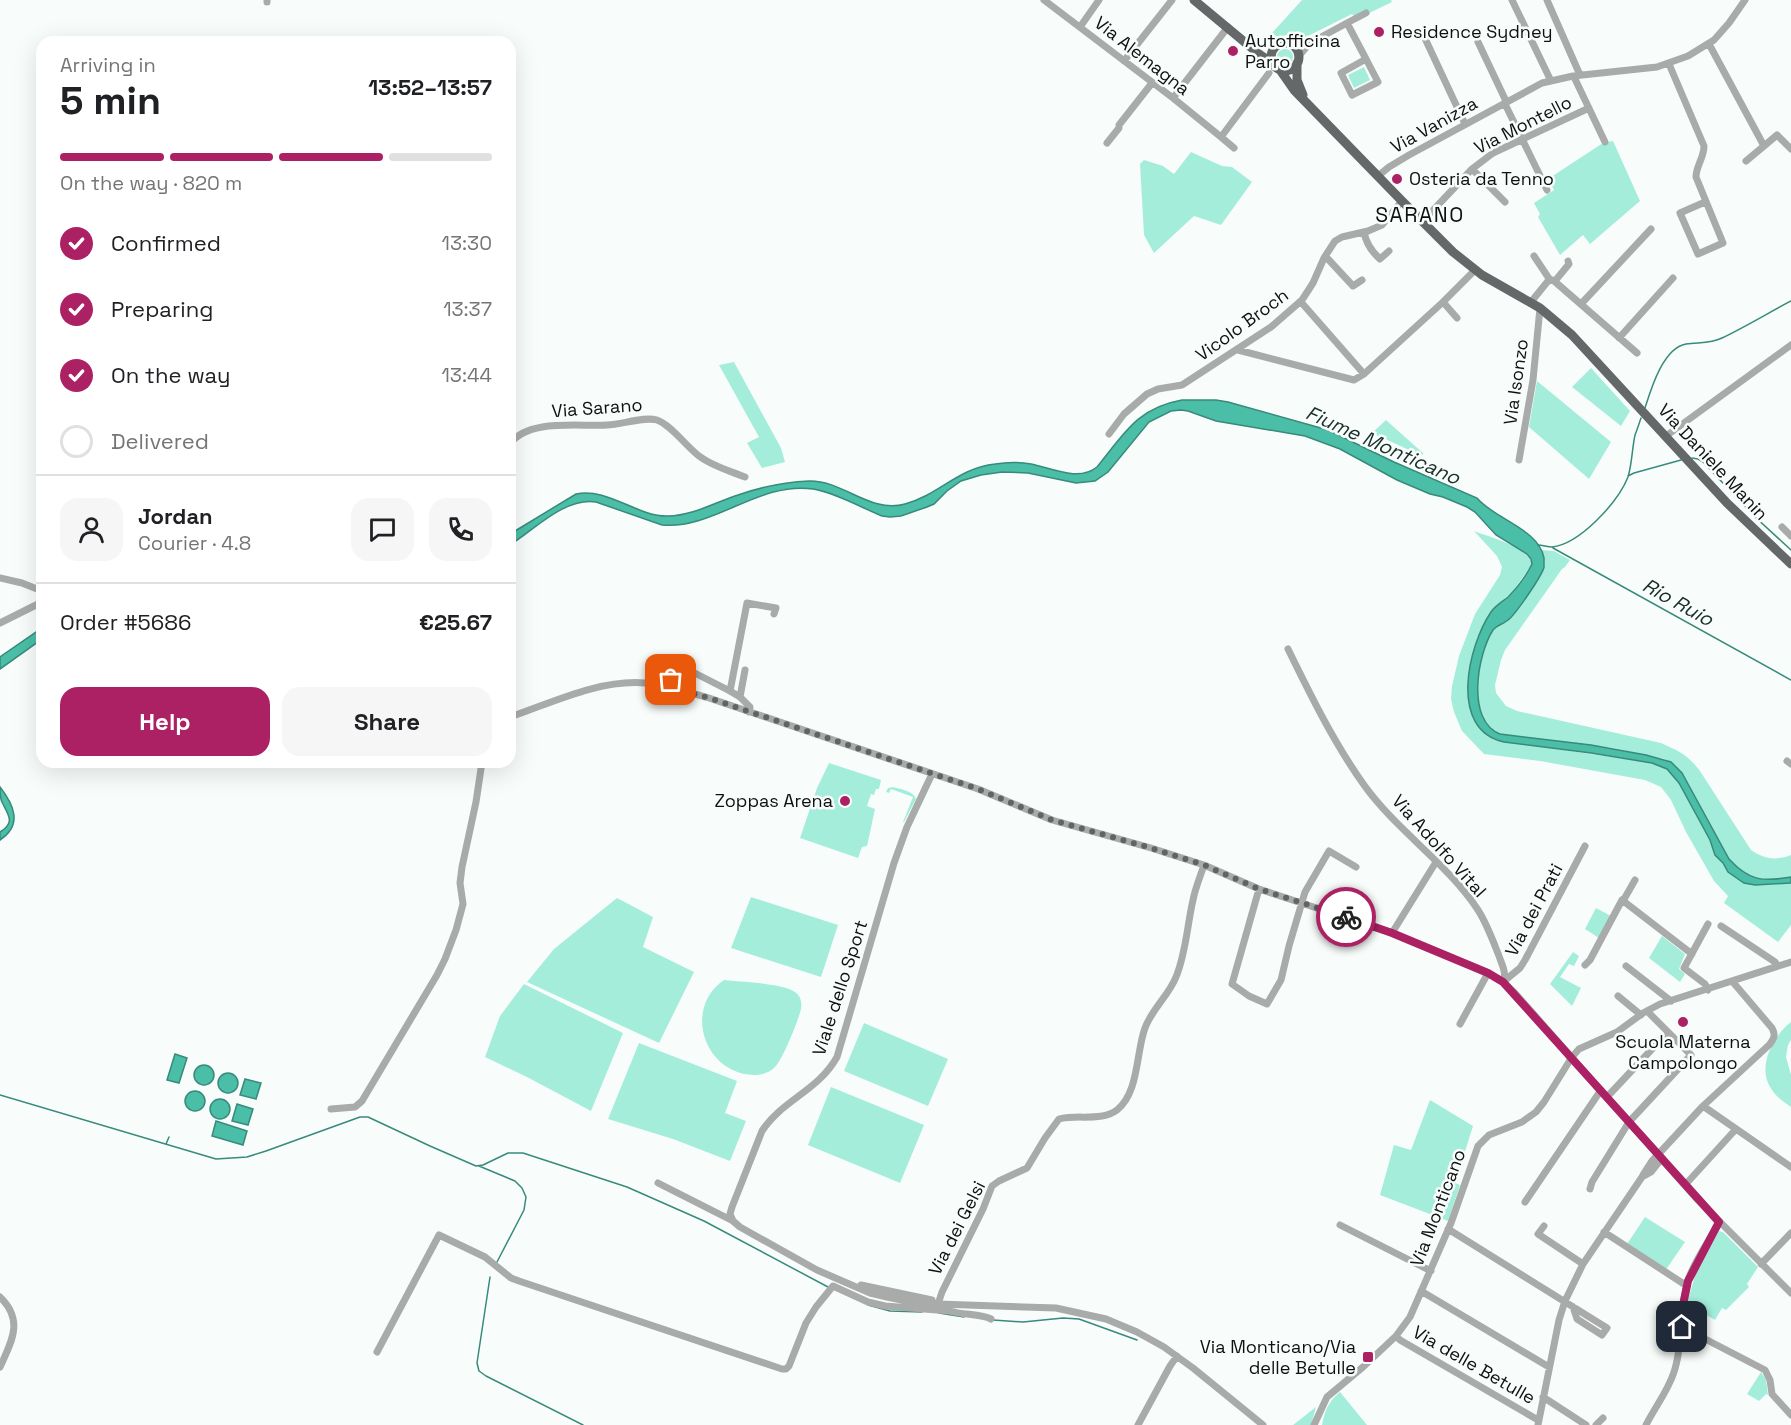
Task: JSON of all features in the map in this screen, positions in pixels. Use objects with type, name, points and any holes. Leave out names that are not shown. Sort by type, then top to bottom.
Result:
[{"type":"main road","points":[[1194,0],[1280,70],[1288,70],[1298,60]]},
{"type":"main road","points":[[1272,63],[1273,50],[1279,44],[1287,43],[1296,49],[1298,85],[1309,105]]},
{"type":"main road","points":[[1248,44],[1260,50],[1273,50]]},
{"type":"main road","name":"Via Daniele Manin","points":[[1280,70],[1294,90],[1453,252],[1474,270],[1540,308],[1572,335],[1727,503],[1791,564]]},
{"type":"street","name":"Via Alemagna","points":[[1044,0],[1173,98],[1234,148]]},
{"type":"street","points":[[1080,27],[1098,0]]},
{"type":"street","points":[[1124,61],[1172,0]]},
{"type":"street","points":[[1512,0],[1551,81]]},
{"type":"street","points":[[1547,0],[1589,108],[1605,142]]},
{"type":"street","name":"Via Vanizza","points":[[1378,176],[1409,155],[1465,124],[1551,81],[1647,69],[1669,64],[1688,56],[1709,44],[1724,29],[1745,0]]},
{"type":"street","points":[[1287,43],[1305,42],[1317,38],[1366,13]]},
{"type":"street","points":[[1347,23],[1366,58],[1378,82],[1352,95],[1341,74],[1342,71],[1366,58]]},
{"type":"street","points":[[1173,98],[1228,27]]},
{"type":"street","points":[[1422,32],[1465,124]]},
{"type":"street","points":[[1298,60],[1306,47],[1317,38]]},
{"type":"street","name":"Via Vanizza","points":[[1479,42],[1506,102]]},
{"type":"street","points":[[1709,44],[1764,146]]},
{"type":"street","points":[[1221,137],[1269,74],[1272,63]]},
{"type":"street","points":[[1669,64],[1704,146],[1696,177],[1723,243],[1698,254],[1680,213],[1705,202]]},
{"type":"street","points":[[1269,74],[1280,70]]},
{"type":"street","points":[[1107,143],[1152,83]]},
{"type":"street","points":[[1506,102],[1547,190]]},
{"type":"street","name":"Via Montello","points":[[1422,222],[1472,169],[1493,153],[1589,108]]},
{"type":"street","points":[[1746,161],[1777,135],[1791,149]]},
{"type":"street","points":[[1472,169],[1505,202]]},
{"type":"street","name":"Vicolo Broch","points":[[1109,434],[1124,414],[1147,394],[1158,389],[1182,385],[1271,327],[1301,302],[1332,244],[1338,238],[1378,227],[1402,201]]},
{"type":"street","points":[[1581,304],[1651,229]]},
{"type":"street","points":[[1364,232],[1366,239],[1380,259],[1389,251]]},
{"type":"street","points":[[1534,256],[1552,280],[1637,353]]},
{"type":"street","points":[[1324,258],[1328,258],[1353,286],[1362,280]]},
{"type":"street","points":[[1531,303],[1569,264],[1568,261]]},
{"type":"street","points":[[1238,350],[1354,380],[1364,374],[1443,302],[1474,270]]},
{"type":"street","points":[[1619,338],[1673,278]]},
{"type":"street","points":[[1301,302],[1364,374]]},
{"type":"street","points":[[1443,302],[1457,318]]},
{"type":"street","name":"Via Isonzo","points":[[1519,460],[1533,380],[1540,308]]},
{"type":"street","points":[[1666,436],[1791,345]]},
{"type":"street","name":"Via Sarano","points":[[516,438],[539,428],[560,425],[605,426],[649,419],[666,426],[701,458],[745,477]]},
{"type":"street","points":[[1782,527],[1791,536]]},
{"type":"street","points":[[0,578],[36,589]]},
{"type":"street","points":[[730,691],[746,606],[748,603],[778,611]]},
{"type":"street","points":[[0,623],[36,605]]},
{"type":"street","name":"Via Adolfo Vital","points":[[1288,649],[1313,700],[1365,786],[1460,886],[1484,921],[1505,973],[1503,982]]},
{"type":"street","points":[[670,687],[679,665],[740,697],[750,707],[749,712]]},
{"type":"street","points":[[740,697],[745,670]]},
{"type":"street","points":[[516,715],[604,686],[644,683],[670,687],[709,698],[996,796],[1052,820],[1204,865],[1259,889],[1392,933],[1488,973],[1503,982],[1719,1222],[1791,1293]]},
{"type":"street","points":[[331,1109],[355,1107],[362,1101],[445,959],[462,908],[460,875],[481,768]]},
{"type":"street","name":"Viale dello Sport","points":[[733,1221],[730,1214],[732,1207],[762,1131],[779,1110],[822,1079],[837,1057],[894,862],[907,827],[932,774]]},
{"type":"street","name":"Via dei Prati","points":[[1503,982],[1520,968],[1525,960],[1585,846]]},
{"type":"street","points":[[1259,889],[1232,984],[1249,996],[1268,1004],[1281,980],[1305,892],[1329,851],[1356,867]]},
{"type":"street","points":[[1392,933],[1436,862]]},
{"type":"street","name":"Via dei Gelsi","points":[[938,1302],[992,1186],[999,1180],[1030,1165],[1059,1119],[1105,1115],[1118,1109],[1127,1098],[1134,1079],[1144,1029],[1176,977],[1182,958],[1193,897],[1204,865]]},
{"type":"street","points":[[1585,964],[1590,960],[1635,880]]},
{"type":"street","points":[[1623,901],[1692,954]]},
{"type":"street","points":[[1707,924],[1684,968],[1705,984],[1708,990]]},
{"type":"street","points":[[1721,926],[1777,965]]},
{"type":"street","name":"Via Monticano","points":[[1316,1423],[1329,1395],[1396,1336],[1410,1317],[1448,1229],[1474,1152],[1489,1135],[1522,1122],[1536,1112],[1572,1057],[1582,1047],[1617,1032],[1644,1013],[1671,1001],[1791,962]]},
{"type":"street","points":[[1626,966],[1671,1001]]},
{"type":"street","points":[[1460,1024],[1488,973]]},
{"type":"street","points":[[1651,1172],[1660,1157],[1703,1106],[1772,1041],[1774,1033],[1732,981]]},
{"type":"street","points":[[1590,1189],[1629,1122],[1691,1055],[1668,1032],[1618,996]]},
{"type":"street","points":[[1607,1097],[1668,1032]]},
{"type":"street","points":[[1525,1202],[1601,1090]]},
{"type":"street","points":[[1703,1106],[1791,1167]]},
{"type":"street","points":[[1685,1185],[1736,1130]]},
{"type":"street","points":[[1538,1423],[1564,1301],[1583,1264],[1604,1232],[1652,1161],[1660,1157]]},
{"type":"street","points":[[1642,1177],[1651,1172],[1670,1168]]},
{"type":"street","points":[[658,1183],[733,1221],[817,1270],[846,1282],[916,1303],[1042,1306],[1090,1314],[1137,1332],[1178,1356],[1263,1425]]},
{"type":"street","points":[[1646,1425],[1673,1374],[1678,1358],[1687,1286],[1695,1265],[1719,1222]]},
{"type":"street","points":[[1340,1225],[1431,1271]]},
{"type":"street","points":[[1544,1226],[1538,1234],[1583,1264]]},
{"type":"street","points":[[1448,1229],[1607,1328],[1602,1335],[1577,1318],[1573,1307]]},
{"type":"street","points":[[1604,1232],[1687,1286]]},
{"type":"street","points":[[1761,1264],[1791,1233]]},
{"type":"street","points":[[376,1352],[439,1235],[485,1257],[511,1278],[782,1369],[789,1366],[806,1323],[830,1288],[836,1286],[868,1302],[885,1306],[950,1311],[961,1315],[991,1319]]},
{"type":"street","points":[[1421,1291],[1549,1367]]},
{"type":"street","points":[[885,1306],[888,1295]]},
{"type":"street","points":[[0,1297],[10,1308],[14,1324],[12,1341],[0,1367]]},
{"type":"street","points":[[1682,1327],[1763,1368],[1770,1377],[1772,1394],[1791,1416]]},
{"type":"street","name":"Via delle Betulle","points":[[1396,1336],[1538,1423]]},
{"type":"street","points":[[1138,1425],[1170,1366],[1178,1356]]},
{"type":"street","points":[[1543,1397],[1586,1425]]},
{"type":"street","points":[[1596,1425],[1603,1418]]},
{"type":"street","points":[[1256,1419],[1267,1425]]},
{"type":"shaded area","points":[[1302,0],[1391,0],[1392,2],[1357,19],[1352,14],[1306,37],[1284,36],[1263,43]]},
{"type":"shaded area","points":[[1282,49],[1288,49],[1293,57],[1291,63],[1282,65],[1277,60],[1277,54]]},
{"type":"shaded area","points":[[1364,67],[1370,80],[1354,88],[1348,75]]},
{"type":"shaded area","points":[[1613,141],[1640,201],[1590,244],[1583,235],[1560,255],[1538,217],[1540,214],[1534,203],[1554,190],[1548,179],[1603,143]]},
{"type":"shaded area","points":[[1191,152],[1222,166],[1232,167],[1252,182],[1221,225],[1194,216],[1154,253],[1144,235],[1140,164],[1144,160],[1163,166],[1174,174]]},
{"type":"shaded area","points":[[734,362],[781,448],[785,462],[762,468],[747,443],[759,437],[719,365]]},
{"type":"shaded area","points":[[1591,368],[1630,411],[1621,426],[1572,387]]},
{"type":"shaded area","points":[[1537,381],[1611,442],[1589,479],[1529,427]]},
{"type":"shaded area","points":[[1182,400],[1216,400],[1328,430],[1477,498],[1525,532],[1540,548],[1544,558],[1544,567],[1516,611],[1508,620],[1493,630],[1487,641],[1479,670],[1478,686],[1482,716],[1489,727],[1500,734],[1591,745],[1671,762],[1682,773],[1729,859],[1750,876],[1764,879],[1791,877],[1791,883],[1755,885],[1744,883],[1728,872],[1715,855],[1710,840],[1679,783],[1667,769],[1652,763],[1504,742],[1486,734],[1475,721],[1469,705],[1470,665],[1475,645],[1491,612],[1522,581],[1532,564],[1531,559],[1527,554],[1496,535],[1475,512],[1467,507],[1397,480],[1340,449],[1305,436],[1216,421],[1188,411],[1171,411],[1149,422],[1108,472],[1095,481],[1076,483],[1028,473],[1002,472],[981,475],[961,481],[934,504],[901,516],[890,517],[882,516],[821,491],[793,488],[755,498],[718,514],[681,525],[662,525],[596,502],[584,502],[561,509],[516,541],[516,530],[576,494],[600,495],[645,512],[668,516],[695,511],[755,490],[791,482],[821,482],[868,501],[892,506],[917,500],[982,466],[1027,463],[1065,473],[1082,473],[1097,467],[1124,433],[1142,416],[1167,404]]},
{"type":"shaded area","points":[[1386,420],[1424,454],[1420,455],[1372,433]]},
{"type":"shaded area","points":[[1474,531],[1516,548],[1529,558],[1532,564],[1513,591],[1492,610],[1478,636],[1470,665],[1468,698],[1494,740],[1652,763],[1667,769],[1679,783],[1710,840],[1715,855],[1728,872],[1744,883],[1755,885],[1791,883],[1791,925],[1778,942],[1724,903],[1728,896],[1714,881],[1671,800],[1661,787],[1645,780],[1540,761],[1484,754],[1462,731],[1451,699],[1459,656],[1475,614],[1500,575],[1502,567],[1497,556]]},
{"type":"shaded area","points":[[1541,550],[1554,551],[1570,560],[1505,650],[1495,685],[1496,693],[1506,706],[1517,711],[1661,743],[1683,754],[1700,771],[1751,850],[1770,858],[1791,855],[1791,877],[1757,878],[1736,866],[1729,859],[1686,779],[1665,759],[1613,748],[1500,734],[1491,728],[1485,720],[1478,698],[1478,674],[1482,653],[1498,624],[1506,622],[1537,582],[1544,568]]},
{"type":"shaded area","points":[[36,632],[36,643],[0,669],[0,657]]},
{"type":"shaded area","points":[[829,763],[881,780],[879,789],[876,789],[874,795],[871,794],[867,806],[875,809],[867,846],[862,847],[858,858],[800,838],[817,788]]},
{"type":"shaded area","points":[[0,787],[12,808],[14,821],[12,828],[0,840],[0,832],[8,825],[9,818],[1,800]]},
{"type":"shaded area","points":[[893,787],[910,792],[916,799],[904,822],[913,797],[891,789],[889,793],[886,792],[888,788]]},
{"type":"shaded area","points":[[751,897],[838,925],[821,977],[731,948]]},
{"type":"shaded area","points":[[617,898],[653,917],[643,947],[694,972],[659,1043],[527,982],[554,949]]},
{"type":"shaded area","points":[[1596,908],[1611,916],[1599,938],[1585,929]]},
{"type":"shaded area","points":[[1662,936],[1685,954],[1679,969],[1685,974],[1680,982],[1649,958]]},
{"type":"shaded area","points":[[1573,952],[1579,956],[1574,966],[1569,964],[1560,977],[1581,988],[1572,1006],[1550,984]]},
{"type":"shaded area","points":[[724,980],[781,987],[795,992],[800,998],[801,1009],[790,1039],[778,1063],[768,1072],[754,1075],[737,1072],[723,1064],[712,1052],[705,1038],[702,1023],[704,1007],[711,992]]},
{"type":"shaded area","points":[[524,984],[623,1033],[591,1111],[485,1057],[500,1016]]},
{"type":"shaded area","points":[[1791,1022],[1791,1040],[1786,1057],[1791,1075],[1791,1107],[1772,1090],[1766,1078],[1765,1069],[1773,1042]]},
{"type":"shaded area","points":[[864,1023],[948,1059],[928,1106],[844,1071]]},
{"type":"shaded area","points":[[639,1043],[737,1081],[725,1113],[746,1121],[730,1161],[673,1139],[608,1119]]},
{"type":"shaded area","points":[[175,1054],[187,1058],[179,1083],[167,1080]]},
{"type":"shaded area","points":[[204,1065],[211,1068],[214,1075],[211,1082],[204,1085],[197,1082],[194,1075],[197,1068]]},
{"type":"shaded area","points":[[228,1073],[235,1076],[238,1083],[235,1090],[228,1093],[221,1090],[218,1083],[221,1076]]},
{"type":"shaded area","points":[[245,1079],[261,1083],[256,1099],[240,1095]]},
{"type":"shaded area","points":[[831,1087],[924,1125],[900,1183],[808,1145]]},
{"type":"shaded area","points":[[195,1091],[202,1094],[205,1101],[202,1108],[195,1111],[188,1108],[185,1101],[188,1094]]},
{"type":"shaded area","points":[[220,1099],[227,1102],[230,1109],[227,1116],[220,1119],[213,1116],[210,1109],[213,1102]]},
{"type":"shaded area","points":[[1430,1100],[1473,1126],[1455,1183],[1460,1185],[1448,1221],[1380,1195],[1394,1145],[1411,1150]]},
{"type":"shaded area","points":[[237,1104],[253,1109],[248,1125],[232,1121]]},
{"type":"shaded area","points":[[216,1121],[247,1131],[243,1145],[212,1136]]},
{"type":"shaded area","points":[[1645,1217],[1685,1242],[1665,1271],[1627,1244]]},
{"type":"shaded area","points":[[1719,1231],[1723,1232],[1758,1267],[1747,1284],[1749,1287],[1726,1310],[1722,1308],[1715,1320],[1687,1304],[1696,1272]]},
{"type":"shaded area","points":[[1761,1372],[1766,1380],[1768,1395],[1766,1394],[1759,1401],[1747,1394]]},
{"type":"shaded area","points":[[1340,1392],[1367,1425],[1322,1425],[1328,1407]]},
{"type":"shaded area","points":[[1316,1407],[1311,1425],[1293,1425]]},
{"type":"waterway","points":[[1645,408],[1659,370],[1678,347],[1718,340],[1791,301]]},
{"type":"waterway","points":[[1538,545],[1552,547],[1574,538],[1597,520],[1616,498],[1628,477],[1635,435],[1641,418]]},
{"type":"waterway","points":[[1692,458],[1704,463],[1754,516],[1791,550]]},
{"type":"waterway","points":[[1628,476],[1681,460]]},
{"type":"waterway","name":"Rio Ruio","points":[[1553,548],[1791,680]]},
{"type":"waterway","points":[[0,1095],[216,1159],[247,1157],[360,1117],[368,1117],[476,1166],[508,1153],[523,1153],[627,1187],[704,1221],[828,1287]]},
{"type":"waterway","points":[[166,1144],[169,1137]]},
{"type":"waterway","points":[[479,1166],[515,1181],[522,1188],[526,1197],[524,1210],[497,1262]]},
{"type":"waterway","points":[[490,1277],[477,1363],[479,1371],[583,1425]]},
{"type":"waterway","points":[[868,1305],[890,1311],[922,1312]]},
{"type":"waterway","points":[[939,1313],[964,1317]]},
{"type":"waterway","points":[[993,1320],[1023,1322],[1063,1318],[1079,1319],[1137,1340]]},
{"type":"way so far","points":[[671,680],[670,687],[709,698],[978,789],[1052,820],[1196,862],[1259,889],[1346,917]]},
{"type":"place","name":"Residence Sydney","points":[[1379,32]]},
{"type":"place","name":"Autofficina Parro","points":[[1233,51]]},
{"type":"place","name":"Osteria da Tenno","points":[[1397,179]]},
{"type":"place","name":"Zoppas Arena","points":[[845,801]]},
{"type":"place","name":"Scuola Materna Campolongo","points":[[1683,1022]]},
{"type":"place","name":"Via Monticano/Via delle Betulle","points":[[1368,1357]]},
{"type":"district","name":"SARANO","points":[[1420,215]]},
{"type":"route","points":[[1346,917],[1392,933],[1488,973],[1503,982],[1719,1222],[1688,1281],[1683,1305],[1682,1327]]},
{"type":"water label","name":"Fiume Monticano","points":[[1383,445]]}]
